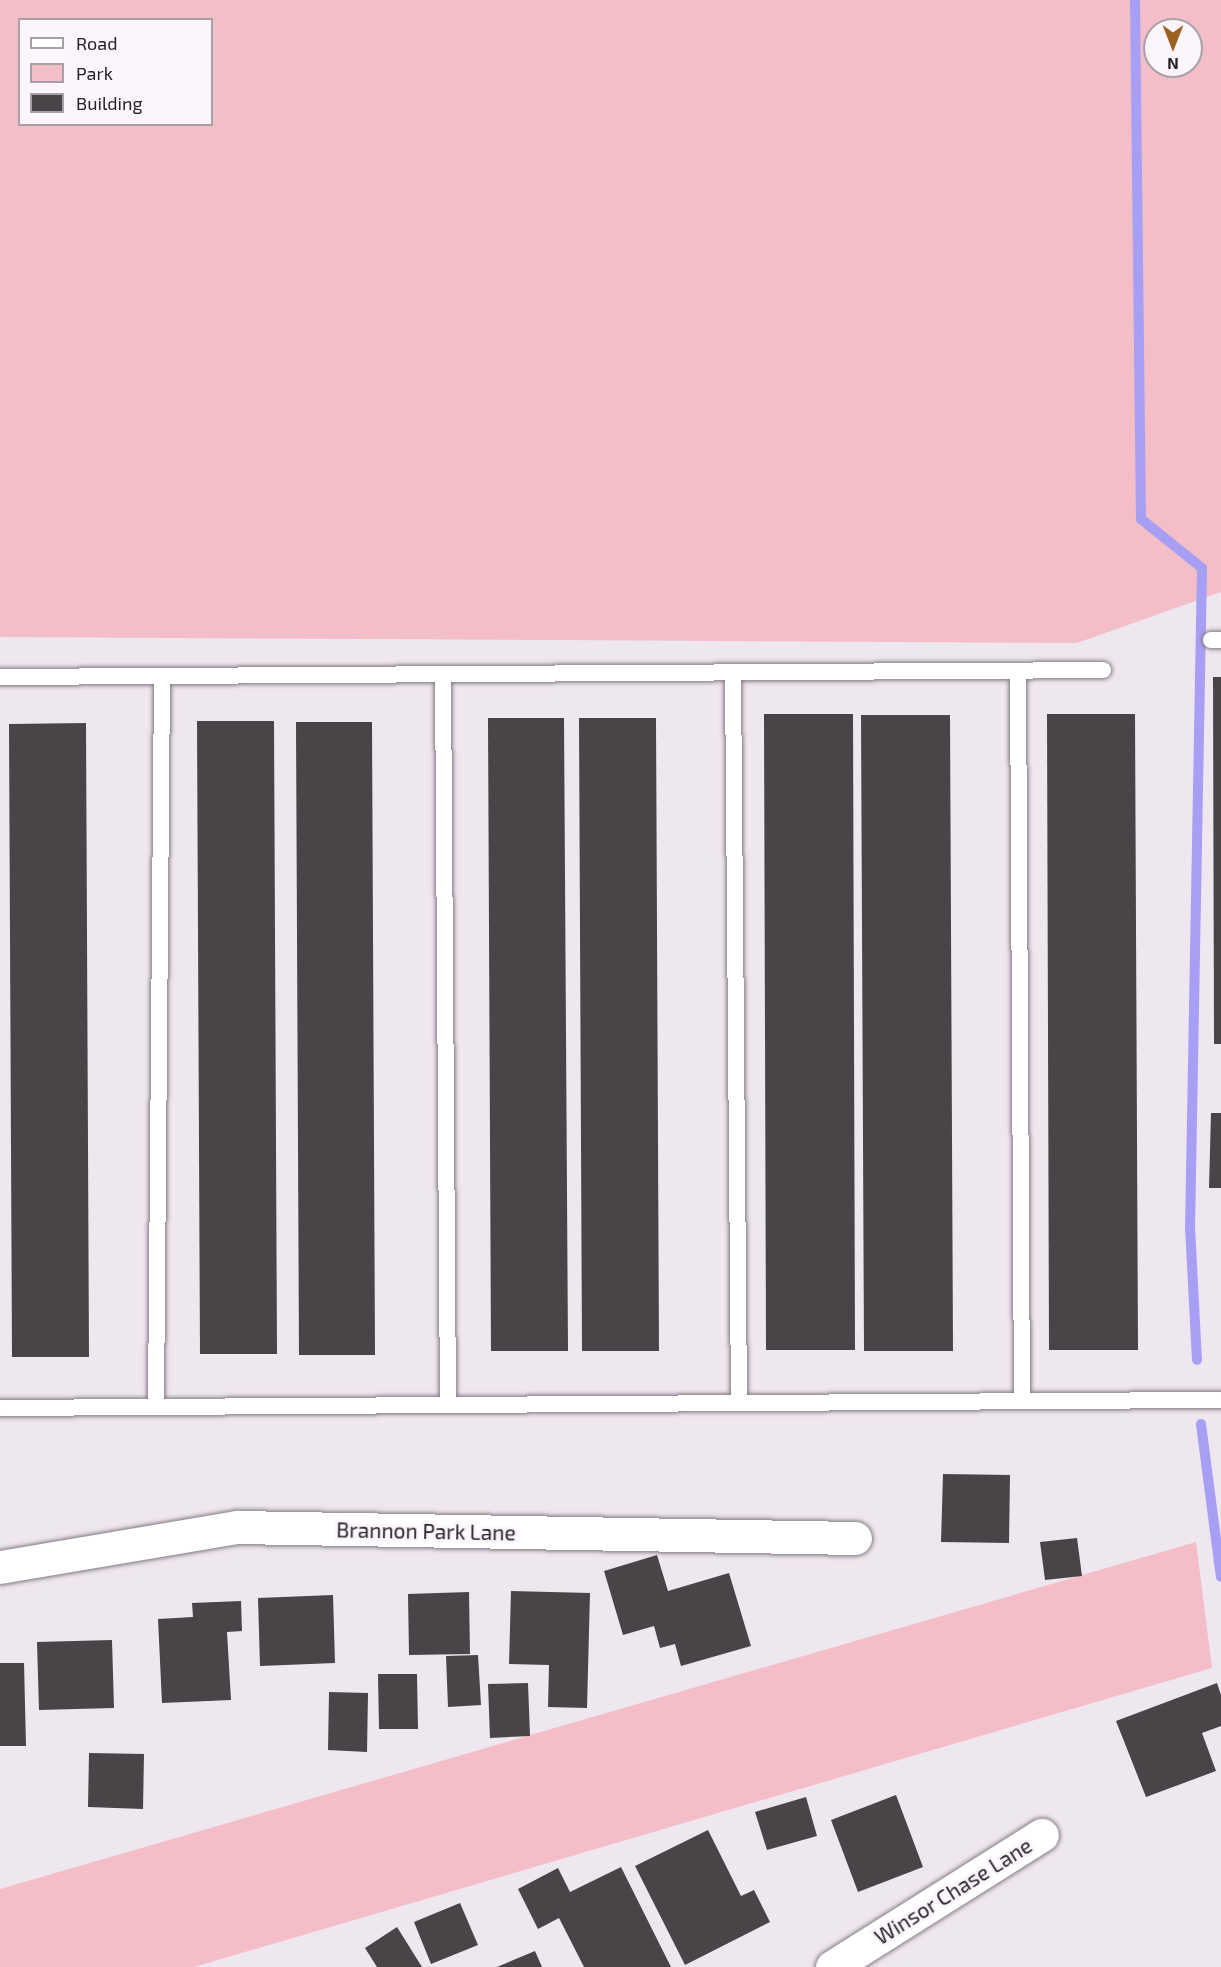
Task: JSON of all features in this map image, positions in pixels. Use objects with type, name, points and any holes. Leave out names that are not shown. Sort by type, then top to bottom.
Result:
[{"type":"street","name":"Brannon Park Lane","points":[[0,1567],[237,1527],[855,1538]]},
{"type":"street","name":"Winsor Chase Lane","points":[[832,1967],[1042,1835]]},
{"type":"lane","points":[[1018,670],[1022,1401]]},
{"type":"lane","points":[[0,677],[1103,670]]},
{"type":"lane","points":[[733,672],[739,1403]]},
{"type":"lane","points":[[443,675],[448,1404]]},
{"type":"lane","points":[[156,1407],[162,676]]},
{"type":"lane","points":[[0,1408],[1221,1400]]},
{"type":"green space","points":[[0,0],[1221,0],[1221,592],[1077,643],[0,637]]},
{"type":"green space","points":[[1196,1542],[1212,1668],[194,1967],[0,1967],[0,1889]]},
{"type":"building","points":[[1213,677],[1221,677],[1221,1044],[1214,1044]]},
{"type":"building","points":[[764,714],[853,714],[855,1350],[766,1350]]},
{"type":"building","points":[[1047,714],[1135,714],[1138,1350],[1049,1350]]},
{"type":"building","points":[[861,715],[950,715],[953,1351],[864,1351]]},
{"type":"building","points":[[488,718],[564,718],[568,1351],[491,1351]]},
{"type":"building","points":[[579,718],[656,718],[659,1351],[582,1351]]},
{"type":"building","points":[[197,721],[274,721],[277,1354],[200,1354]]},
{"type":"building","points":[[296,722],[372,722],[375,1355],[299,1355]]},
{"type":"building","points":[[86,723],[89,1357],[12,1357],[9,724]]},
{"type":"building","points":[[1211,1113],[1221,1113],[1221,1188],[1209,1188]]},
{"type":"building","points":[[943,1474],[1010,1475],[1009,1543],[941,1542]]},
{"type":"building","points":[[1077,1538],[1082,1576],[1045,1580],[1040,1542]]},
{"type":"building","points":[[657,1555],[668,1591],[729,1573],[751,1646],[681,1666],[675,1644],[660,1648],[654,1626],[623,1635],[604,1571]]},
{"type":"building","points":[[511,1591],[590,1593],[587,1708],[548,1707],[549,1665],[509,1664]]},
{"type":"building","points":[[469,1592],[470,1654],[409,1655],[408,1594]]},
{"type":"building","points":[[333,1595],[335,1663],[260,1666],[258,1598]]},
{"type":"building","points":[[241,1601],[242,1631],[227,1632],[231,1700],[162,1703],[158,1619],[193,1617],[192,1603]]},
{"type":"building","points":[[112,1640],[114,1708],[39,1710],[37,1642]]},
{"type":"building","points":[[478,1655],[481,1705],[448,1707],[446,1656]]},
{"type":"building","points":[[0,1663],[24,1663],[26,1746],[0,1746]]},
{"type":"building","points":[[378,1674],[417,1674],[418,1729],[379,1729]]},
{"type":"building","points":[[528,1683],[530,1736],[490,1738],[488,1684]]},
{"type":"building","points":[[1217,1683],[1221,1695],[1221,1726],[1202,1733],[1216,1771],[1146,1797],[1116,1721]]},
{"type":"building","points":[[329,1692],[368,1693],[367,1752],[328,1750]]},
{"type":"building","points":[[89,1753],[144,1754],[143,1809],[88,1807]]},
{"type":"building","points":[[896,1795],[923,1867],[858,1892],[831,1820]]},
{"type":"building","points":[[806,1797],[817,1836],[767,1850],[755,1812]]},
{"type":"building","points":[[708,1830],[741,1896],[754,1890],[770,1922],[685,1965],[635,1866]]},
{"type":"building","points":[[621,1867],[671,1967],[584,1967],[559,1918],[538,1929],[518,1889],[558,1868],[570,1892]]},
{"type":"building","points":[[460,1903],[478,1945],[431,1964],[414,1922]]},
{"type":"building","points":[[397,1927],[422,1967],[377,1967],[365,1948]]},
{"type":"building","points":[[535,1951],[542,1967],[497,1967]]},
{"type":"waterway","points":[[1135,0],[1141,519],[1202,568],[1190,1227],[1197,1360]]},
{"type":"waterway","points":[[1201,1424],[1221,1577]]}]
